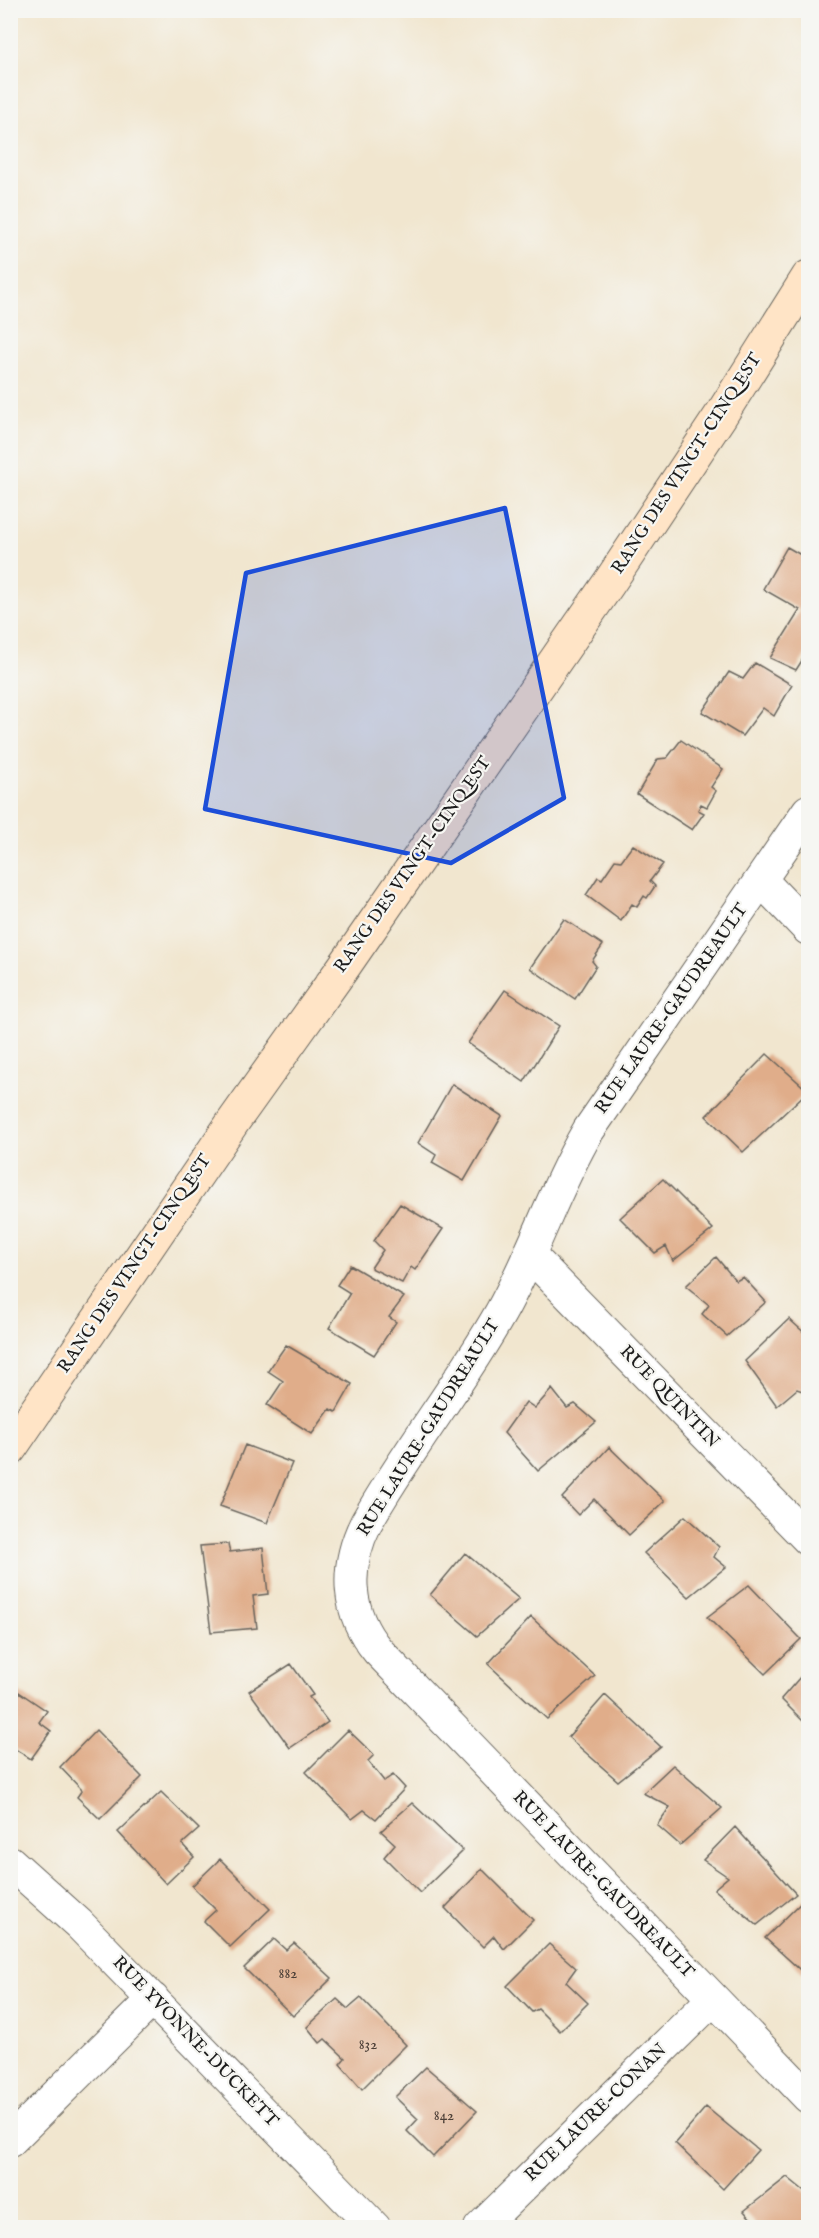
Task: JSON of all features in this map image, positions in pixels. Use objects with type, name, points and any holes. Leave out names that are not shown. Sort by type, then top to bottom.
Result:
[{"type":"street","name":"RANG DES VINGT-CINQ EST","points":[[10,1449],[233,1122],[345,965],[609,583],[721,415],[808,277]]},
{"type":"street","name":"RUE LAURE-GAUDREAULT","points":[[808,811],[588,1131],[569,1164],[513,1290],[469,1366],[385,1492],[361,1533],[351,1573],[354,1609],[369,1641],[388,1663],[808,2097]]},
{"type":"street","points":[[760,880],[808,929]]},
{"type":"street","name":"RUE QUINTIN","points":[[530,1255],[808,1539]]},
{"type":"street","name":"RUE YVONNE-DUCKETT","points":[[10,1862],[80,1924],[375,2228]]},
{"type":"street","points":[[10,2141],[153,1999]]},
{"type":"street","name":"RUE LAURE-CONAN","points":[[480,2228],[713,1999]]},
{"type":"highlighted area","points":[[505,508],[564,798],[451,863],[205,809],[246,573]]},
{"type":"building","points":[[787,547],[808,559],[808,651],[796,670],[770,658],[800,610],[763,589]]},
{"type":"building","points":[[755,663],[792,685],[774,716],[763,708],[742,736],[702,712],[729,672],[743,679]]},
{"type":"building","points":[[681,740],[723,769],[711,787],[716,791],[707,807],[701,804],[698,810],[704,813],[692,830],[637,794],[658,759],[667,758]]},
{"type":"building","points":[[633,845],[663,864],[650,881],[655,886],[647,898],[644,896],[637,907],[632,904],[621,921],[586,895],[598,877],[602,879],[615,860],[621,861]]},
{"type":"building","points":[[564,919],[603,945],[592,961],[596,966],[575,999],[530,968]]},
{"type":"building","points":[[505,990],[559,1026],[524,1082],[468,1043]]},
{"type":"building","points":[[767,1054],[808,1091],[743,1152],[706,1116]]},
{"type":"building","points":[[452,1084],[502,1116],[464,1181],[432,1163],[436,1155],[418,1143]]},
{"type":"building","points":[[663,1179],[713,1229],[673,1261],[666,1246],[655,1253],[620,1218]]},
{"type":"building","points":[[400,1204],[443,1229],[415,1270],[411,1267],[402,1283],[371,1268],[383,1250],[374,1241]]},
{"type":"building","points":[[716,1257],[736,1281],[743,1277],[766,1302],[727,1336],[702,1314],[709,1305],[686,1286]]},
{"type":"building","points":[[350,1265],[404,1297],[389,1317],[396,1322],[374,1355],[329,1328],[350,1293],[337,1285]]},
{"type":"building","points":[[789,1319],[808,1336],[808,1393],[797,1389],[777,1406],[745,1361]]},
{"type":"building","points":[[286,1345],[352,1384],[336,1412],[330,1409],[312,1434],[267,1405],[283,1381],[268,1371]]},
{"type":"building","points":[[552,1389],[567,1408],[575,1404],[596,1422],[538,1471],[504,1433],[526,1402],[535,1408]]},
{"type":"building","points":[[245,1445],[292,1463],[267,1523],[220,1506]]},
{"type":"building","points":[[609,1447],[665,1501],[629,1535],[594,1499],[578,1515],[562,1498]]},
{"type":"building","points":[[685,1516],[719,1547],[714,1557],[726,1567],[689,1597],[644,1553]]},
{"type":"building","points":[[228,1544],[230,1552],[263,1548],[268,1594],[253,1596],[257,1628],[211,1632],[200,1546]]},
{"type":"building","points":[[465,1553],[519,1599],[477,1636],[430,1595]]},
{"type":"building","points":[[749,1585],[801,1639],[765,1674],[707,1617]]},
{"type":"building","points":[[531,1617],[595,1676],[547,1719],[488,1664]]},
{"type":"building","points":[[291,1664],[313,1695],[309,1697],[328,1722],[290,1748],[249,1691]]},
{"type":"building","points":[[808,1668],[808,1726],[781,1699]]},
{"type":"building","points":[[10,1686],[47,1711],[39,1722],[51,1731],[31,1759],[10,1746]]},
{"type":"building","points":[[605,1695],[661,1747],[618,1781],[568,1737]]},
{"type":"building","points":[[96,1730],[142,1777],[100,1819],[77,1797],[82,1790],[60,1767]]},
{"type":"building","points":[[348,1730],[374,1755],[368,1761],[384,1781],[393,1775],[405,1788],[376,1819],[364,1810],[352,1819],[306,1772]]},
{"type":"building","points":[[673,1765],[722,1808],[680,1845],[657,1825],[670,1807],[643,1793]]},
{"type":"building","points":[[161,1792],[199,1829],[182,1844],[194,1857],[166,1884],[118,1832]]},
{"type":"building","points":[[412,1803],[463,1851],[420,1893],[384,1857],[395,1844],[381,1831]]},
{"type":"building","points":[[735,1827],[796,1894],[757,1925],[714,1889],[728,1877],[703,1860]]},
{"type":"building","points":[[220,1859],[270,1909],[230,1947],[204,1921],[216,1910],[192,1886]]},
{"type":"building","points":[[482,1869],[533,1920],[504,1949],[494,1936],[483,1947],[445,1908]]},
{"type":"building","points":[[805,1899],[808,1902],[808,1977],[765,1938]]},
{"type":"building","points":[[274,1939],[286,1950],[294,1943],[332,1978],[293,2016],[244,1968]]},
{"type":"building","points":[[549,1944],[576,1968],[566,1982],[588,2003],[560,2031],[538,2009],[532,2012],[507,1986]]},
{"type":"building","points":[[361,1998],[406,2045],[362,2089],[340,2064],[345,2058],[325,2039],[320,2043],[307,2027],[337,1999],[348,2009]]},
{"type":"building","points":[[426,2067],[477,2111],[433,2157],[407,2131],[418,2119],[395,2097]]},
{"type":"building","points":[[706,2107],[758,2150],[723,2189],[675,2143]]},
{"type":"building","points":[[787,2177],[808,2194],[808,2228],[759,2228],[744,2211]]}]
